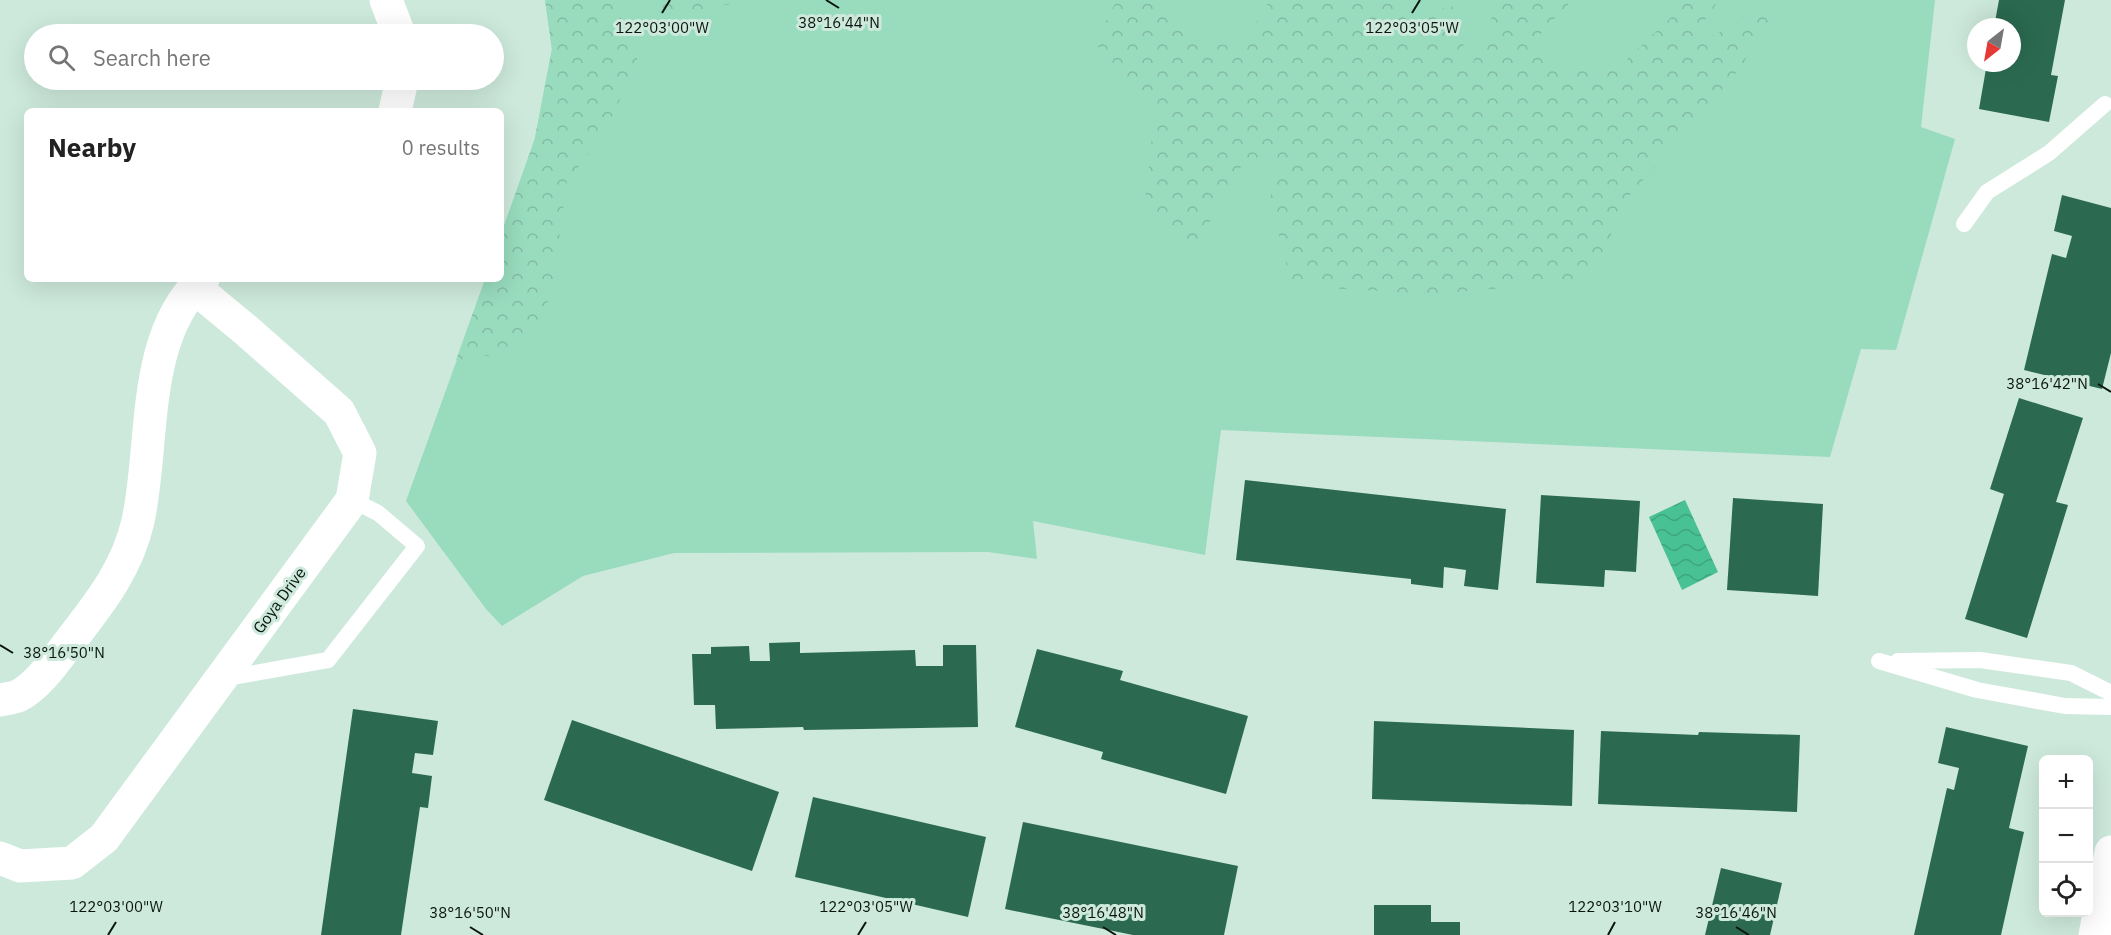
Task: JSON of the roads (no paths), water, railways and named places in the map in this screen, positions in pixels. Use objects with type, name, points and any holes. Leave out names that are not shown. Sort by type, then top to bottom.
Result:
[{"type":"street","points":[[386,0],[395,24]]},
{"type":"street","points":[[396,108],[400,90]]},
{"type":"street","name":"Goya Drive","points":[[0,700],[18,696],[45,675],[110,589],[126,558],[138,521],[160,350],[175,314],[198,283],[247,331],[339,412],[360,453],[352,500],[104,838],[72,863],[20,866],[0,858]]},
{"type":"street","points":[[2095,935],[2111,852]]},
{"type":"lane","points":[[1964,224],[1987,192],[2049,153],[2105,104]]},
{"type":"lane","points":[[220,680],[328,660],[417,546],[378,513],[352,500]]},
{"type":"lane","points":[[2111,693],[2071,673],[2060,671],[1980,660],[1879,661],[1977,690],[2065,706],[2111,706]]},
{"type":"water","points":[[1685,500],[1718,572],[1682,590],[1649,517]]}]
